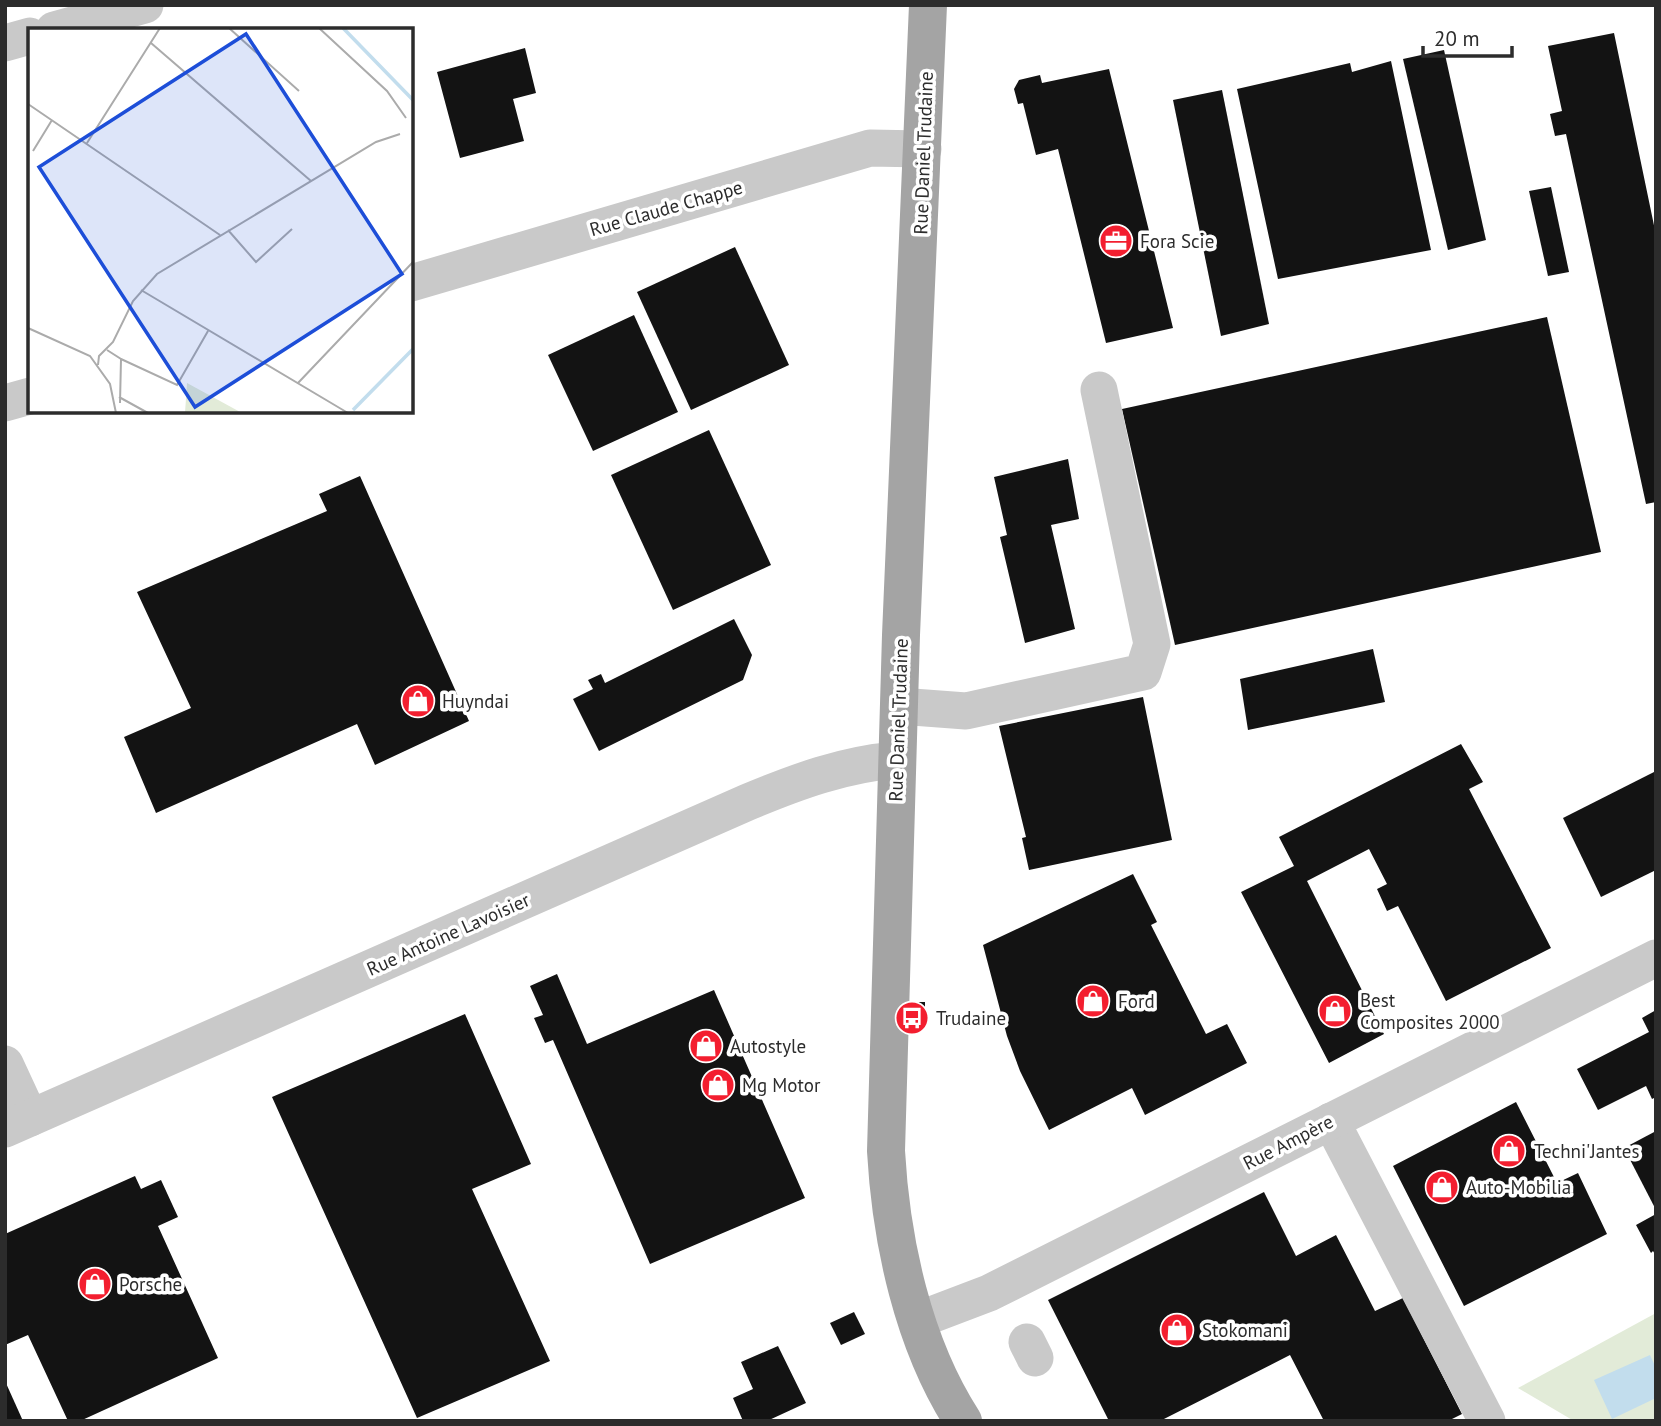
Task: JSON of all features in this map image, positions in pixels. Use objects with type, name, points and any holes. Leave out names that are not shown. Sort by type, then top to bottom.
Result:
[{"type":"main road","name":"Rue Daniel Trudaine","points":[[929,5],[899,706],[886,1151],[888,1192],[899,1261],[945,1392],[962,1421]]},
{"type":"street","points":[[61,28],[145,5]]},
{"type":"street","points":[[5,43],[28,37]]},
{"type":"street","name":"Rue Claude Chappe","points":[[413,282],[870,148],[923,149]]},
{"type":"street","points":[[899,706],[966,711],[1143,672],[1152,644],[1099,390]]},
{"type":"street","points":[[5,403],[28,397]]},
{"type":"street","name":"Rue Antoine Lavoisier","points":[[17,1123],[748,802],[797,782],[845,768],[897,760]]},
{"type":"street","name":"Rue Ampère","points":[[918,1320],[989,1293],[1656,958]]},
{"type":"street","points":[[5,1064],[17,1123]]},
{"type":"street","points":[[1331,1121],[1487,1421]]},
{"type":"green space","points":[[1656,1313],[1656,1421],[1574,1421],[1518,1388]]},
{"type":"water","points":[[1650,1355],[1656,1368],[1656,1398],[1612,1419],[1594,1380]]},
{"type":"building","points":[[1614,33],[1656,235],[1656,502],[1646,504],[1566,134],[1555,136],[1550,114],[1562,111],[1548,46]]},
{"type":"building","points":[[525,48],[536,93],[513,99],[524,141],[460,158],[437,72]]},
{"type":"building","points":[[1444,50],[1486,240],[1448,250],[1403,59]]},
{"type":"building","points":[[1391,61],[1431,250],[1278,279],[1237,89],[1350,63],[1352,72]]},
{"type":"building","name":"Fora Scie","points":[[1109,69],[1173,328],[1106,343],[1058,149],[1036,155],[1023,103],[1018,104],[1014,89],[1019,80],[1040,75],[1042,83]]},
{"type":"building","points":[[1222,90],[1269,324],[1221,336],[1173,100]]},
{"type":"building","points":[[1551,187],[1569,272],[1548,276],[1529,191]]},
{"type":"building","points":[[735,247],[789,365],[691,410],[637,292]]},
{"type":"building","points":[[634,315],[678,412],[593,451],[548,355]]},
{"type":"building","points":[[1547,317],[1601,552],[1175,645],[1122,409]]},
{"type":"building","points":[[709,430],[771,565],[673,610],[611,475]]},
{"type":"building","points":[[1068,459],[1079,519],[1051,525],[1075,629],[1025,643],[1000,537],[1007,535],[994,477]]},
{"type":"building","points":[[360,476],[469,721],[375,765],[357,724],[156,813],[124,737],[191,708],[137,592],[327,511],[319,494]]},
{"type":"building","points":[[734,619],[752,655],[743,680],[599,751],[573,699],[593,689],[588,680],[601,674],[605,683]]},
{"type":"building","points":[[1373,649],[1385,702],[1248,730],[1240,679]]},
{"type":"building","points":[[1143,697],[1172,840],[1029,870],[1022,838],[1026,837],[999,726]]},
{"type":"building","points":[[1461,744],[1483,782],[1469,789],[1551,948],[1446,1001],[1398,906],[1387,911],[1377,889],[1387,884],[1369,849],[1307,881],[1384,1034],[1329,1063],[1241,892],[1294,866],[1279,837]]},
{"type":"building","points":[[1656,771],[1656,870],[1601,897],[1563,818]]},
{"type":"building","name":"Ford","points":[[1133,874],[1157,922],[1151,925],[1206,1034],[1227,1024],[1247,1063],[1145,1115],[1132,1088],[1049,1130],[1020,1071],[1007,1036],[983,945]]},
{"type":"building","points":[[557,974],[587,1044],[714,990],[805,1198],[650,1264],[553,1040],[545,1043],[534,1018],[543,1015],[530,986]]},
{"type":"building","points":[[917,1002],[925,1002],[925,1020],[917,1020]]},
{"type":"building","points":[[1656,1010],[1656,1097],[1652,1099],[1646,1086],[1598,1110],[1577,1069],[1649,1032],[1642,1018]]},
{"type":"building","points":[[465,1014],[531,1164],[472,1189],[550,1361],[417,1418],[272,1097]]},
{"type":"building","points":[[1516,1102],[1557,1183],[1578,1173],[1607,1234],[1464,1306],[1393,1166]]},
{"type":"building","points":[[1656,1131],[1656,1210],[1624,1148]]},
{"type":"building","name":"Porsche","points":[[135,1176],[141,1189],[161,1180],[178,1217],[158,1226],[218,1358],[80,1421],[68,1421],[28,1335],[5,1345],[5,1234]]},
{"type":"building","points":[[1264,1192],[1296,1256],[1336,1235],[1375,1311],[1403,1298],[1462,1414],[1448,1421],[1324,1421],[1290,1355],[1160,1421],[1109,1421],[1048,1300]]},
{"type":"building","points":[[1656,1214],[1656,1256],[1653,1251],[1651,1253],[1636,1225]]},
{"type":"building","points":[[854,1312],[865,1334],[841,1345],[830,1323]]},
{"type":"building","points":[[778,1346],[806,1403],[767,1421],[743,1421],[733,1398],[753,1389],[741,1362]]},
{"type":"building","points":[[5,1381],[23,1421],[5,1421]]},
{"type":"place","name":"Fora Scie","points":[[1116,241]]},
{"type":"place","name":"Huyndai","points":[[418,701]]},
{"type":"place","name":"Ford","points":[[1093,1001]]},
{"type":"place","name":"Best Composites 2000","points":[[1335,1011]]},
{"type":"place","name":"Trudaine","points":[[912,1018]]},
{"type":"place","name":"Autostyle","points":[[706,1046]]},
{"type":"place","name":"Mg Motor","points":[[718,1085]]},
{"type":"place","name":"Techni'Jantes","points":[[1509,1151]]},
{"type":"place","name":"Auto-Mobilia","points":[[1442,1187]]},
{"type":"place","name":"Porsche","points":[[95,1284]]},
{"type":"place","name":"Stokomani","points":[[1177,1330]]}]
